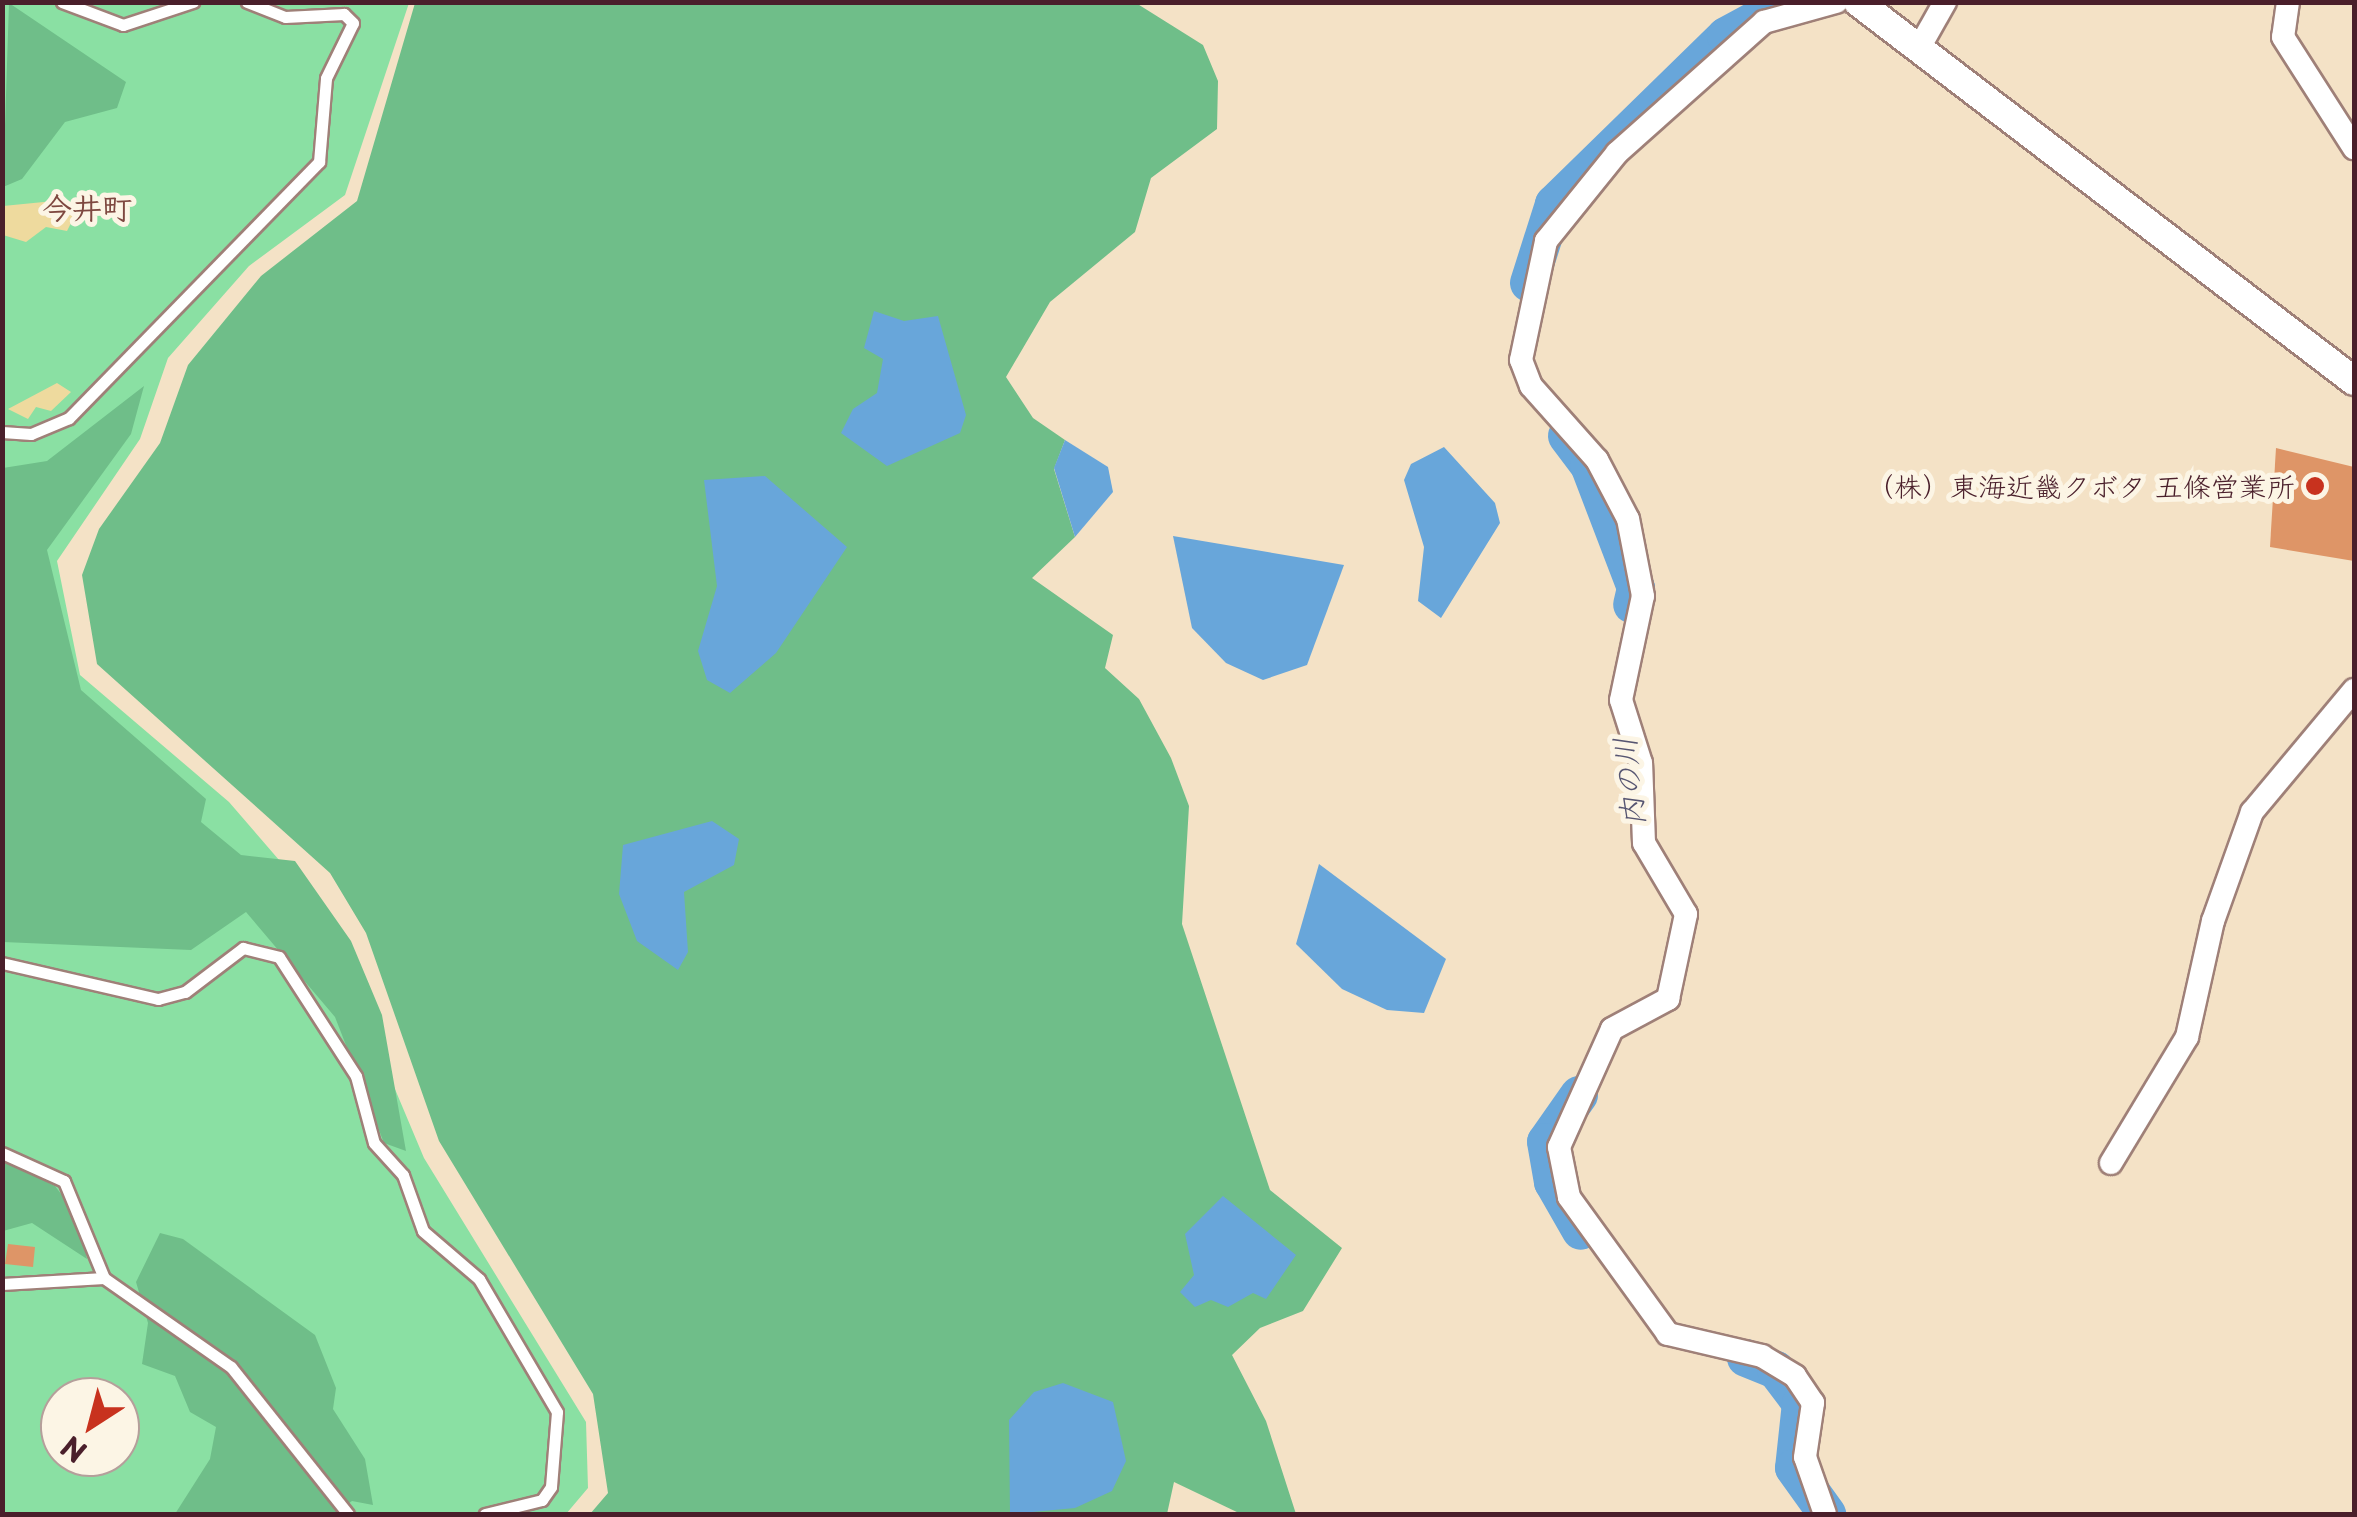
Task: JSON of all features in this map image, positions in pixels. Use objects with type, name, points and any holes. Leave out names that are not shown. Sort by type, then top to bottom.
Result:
[{"type":"street","points":[[1824,1508],[1805,1457],[1813,1403],[1795,1376],[1762,1356],[1668,1334],[1569,1197],[1559,1146],[1612,1029],[1668,999],[1686,914],[1644,843],[1641,763],[1621,700],[1644,596],[1628,519],[1597,460],[1531,386],[1520,360],[1546,241],[1617,153],[1764,22],[1836,2]]},
{"type":"street","points":[[1858,2],[2354,381]]},
{"type":"street","points":[[1919,48],[1945,2]]},
{"type":"street","points":[[2288,2],[2283,37],[2354,148]]},
{"type":"street","points":[[2111,1163],[2187,1037],[2213,921],[2252,812],[2354,690]]},
{"type":"lane","points":[[62,2],[123,25],[194,2]]},
{"type":"lane","points":[[2,432],[31,434],[69,418],[319,162],[326,78],[353,23],[344,14],[286,18],[248,2]]},
{"type":"lane","points":[[2,963],[158,1000],[184,992],[243,948],[278,957],[356,1076],[374,1143],[403,1175],[423,1232],[478,1279],[557,1412],[552,1487],[542,1500],[485,1514]]},
{"type":"lane","points":[[2,1153],[64,1181],[104,1278],[231,1367],[348,1514]]},
{"type":"lane","points":[[2,1284],[104,1278]]},
{"type":"green space","points":[[3,3],[409,3],[345,195],[249,266],[168,358],[140,439],[57,561],[80,675],[229,802],[317,904],[424,1158],[586,1422],[588,1488],[566,1514],[3,1514]]},
{"type":"green space","points":[[9,3],[126,82],[117,108],[65,122],[22,179],[3,187]]},
{"type":"green space","points":[[415,3],[1136,3],[1203,45],[1218,81],[1217,129],[1151,178],[1135,232],[1050,302],[1006,377],[1033,418],[1065,440],[1054,469],[1075,537],[1032,578],[1113,635],[1105,668],[1139,699],[1171,758],[1189,806],[1182,924],[1270,1190],[1342,1248],[1303,1311],[1260,1328],[1232,1355],[1266,1421],[1296,1514],[1241,1514],[1174,1482],[1167,1514],[590,1514],[608,1493],[593,1394],[439,1141],[366,933],[330,873],[97,664],[82,575],[99,529],[160,443],[188,365],[261,276],[357,201]]},
{"type":"green space","points":[[144,386],[131,434],[47,550],[81,690],[206,799],[201,822],[241,855],[295,861],[351,941],[382,1015],[406,1151],[384,1143],[335,1017],[246,912],[191,950],[3,942],[3,468],[47,461]]},
{"type":"green space","points":[[3,1160],[55,1186],[78,1216],[87,1259],[32,1223],[3,1231]]},
{"type":"green space","points":[[160,1233],[183,1239],[315,1335],[336,1388],[333,1409],[365,1459],[373,1505],[352,1501],[334,1514],[175,1514],[210,1459],[216,1427],[190,1412],[175,1376],[142,1364],[148,1323],[136,1282]]},
{"type":"sand","points":[[64,200],[76,213],[67,231],[46,227],[26,242],[3,235],[3,206]]},
{"type":"sand","points":[[57,383],[71,392],[51,411],[36,407],[28,419],[8,409]]},
{"type":"water","points":[[874,311],[904,321],[938,316],[966,415],[960,433],[887,466],[841,433],[853,409],[877,393],[883,359],[864,348]]},
{"type":"water","points":[[1065,440],[1108,467],[1113,492],[1075,537],[1054,468]]},
{"type":"water","points":[[1444,447],[1495,503],[1500,523],[1441,618],[1418,601],[1424,547],[1404,480],[1411,464]]},
{"type":"water","points":[[765,476],[847,547],[776,653],[730,693],[707,680],[698,651],[717,586],[704,480]]},
{"type":"water","points":[[1173,536],[1344,565],[1307,665],[1263,680],[1226,663],[1192,628]]},
{"type":"water","points":[[712,821],[739,839],[734,865],[684,892],[688,952],[678,970],[637,941],[619,894],[623,845]]},
{"type":"water","points":[[1319,864],[1446,959],[1424,1013],[1387,1010],[1342,989],[1296,944]]},
{"type":"water","points":[[1223,1196],[1296,1255],[1266,1299],[1253,1293],[1228,1307],[1211,1300],[1195,1307],[1180,1292],[1194,1275],[1185,1234]]},
{"type":"water","points":[[1063,1383],[1113,1402],[1126,1461],[1112,1491],[1075,1508],[1010,1514],[1009,1420],[1034,1392]]},
{"type":"building","name":"（株）東海近畿クボタ 五條営業所","points":[[2276,448],[2354,467],[2354,561],[2270,547]]},
{"type":"building","points":[[8,1244],[35,1247],[33,1267],[5,1264]]},
{"type":"waterway","name":"内の川","points":[[1529,283],[1554,204],[1726,36],[1789,2]]},
{"type":"waterway","name":"内の川","points":[[1567,436],[1589,465],[1636,588],[1632,605]]},
{"type":"waterway","name":"内の川","points":[[1579,1095],[1546,1142],[1553,1182],[1581,1231]]},
{"type":"waterway","name":"内の川","points":[[1746,1358],[1776,1370],[1801,1403],[1794,1468],[1827,1514]]},
{"type":"place","name":"（株）東海近畿クボタ 五條営業所","points":[[2315,486]]},
{"type":"district","name":"今井町","points":[[87,207]]}]
